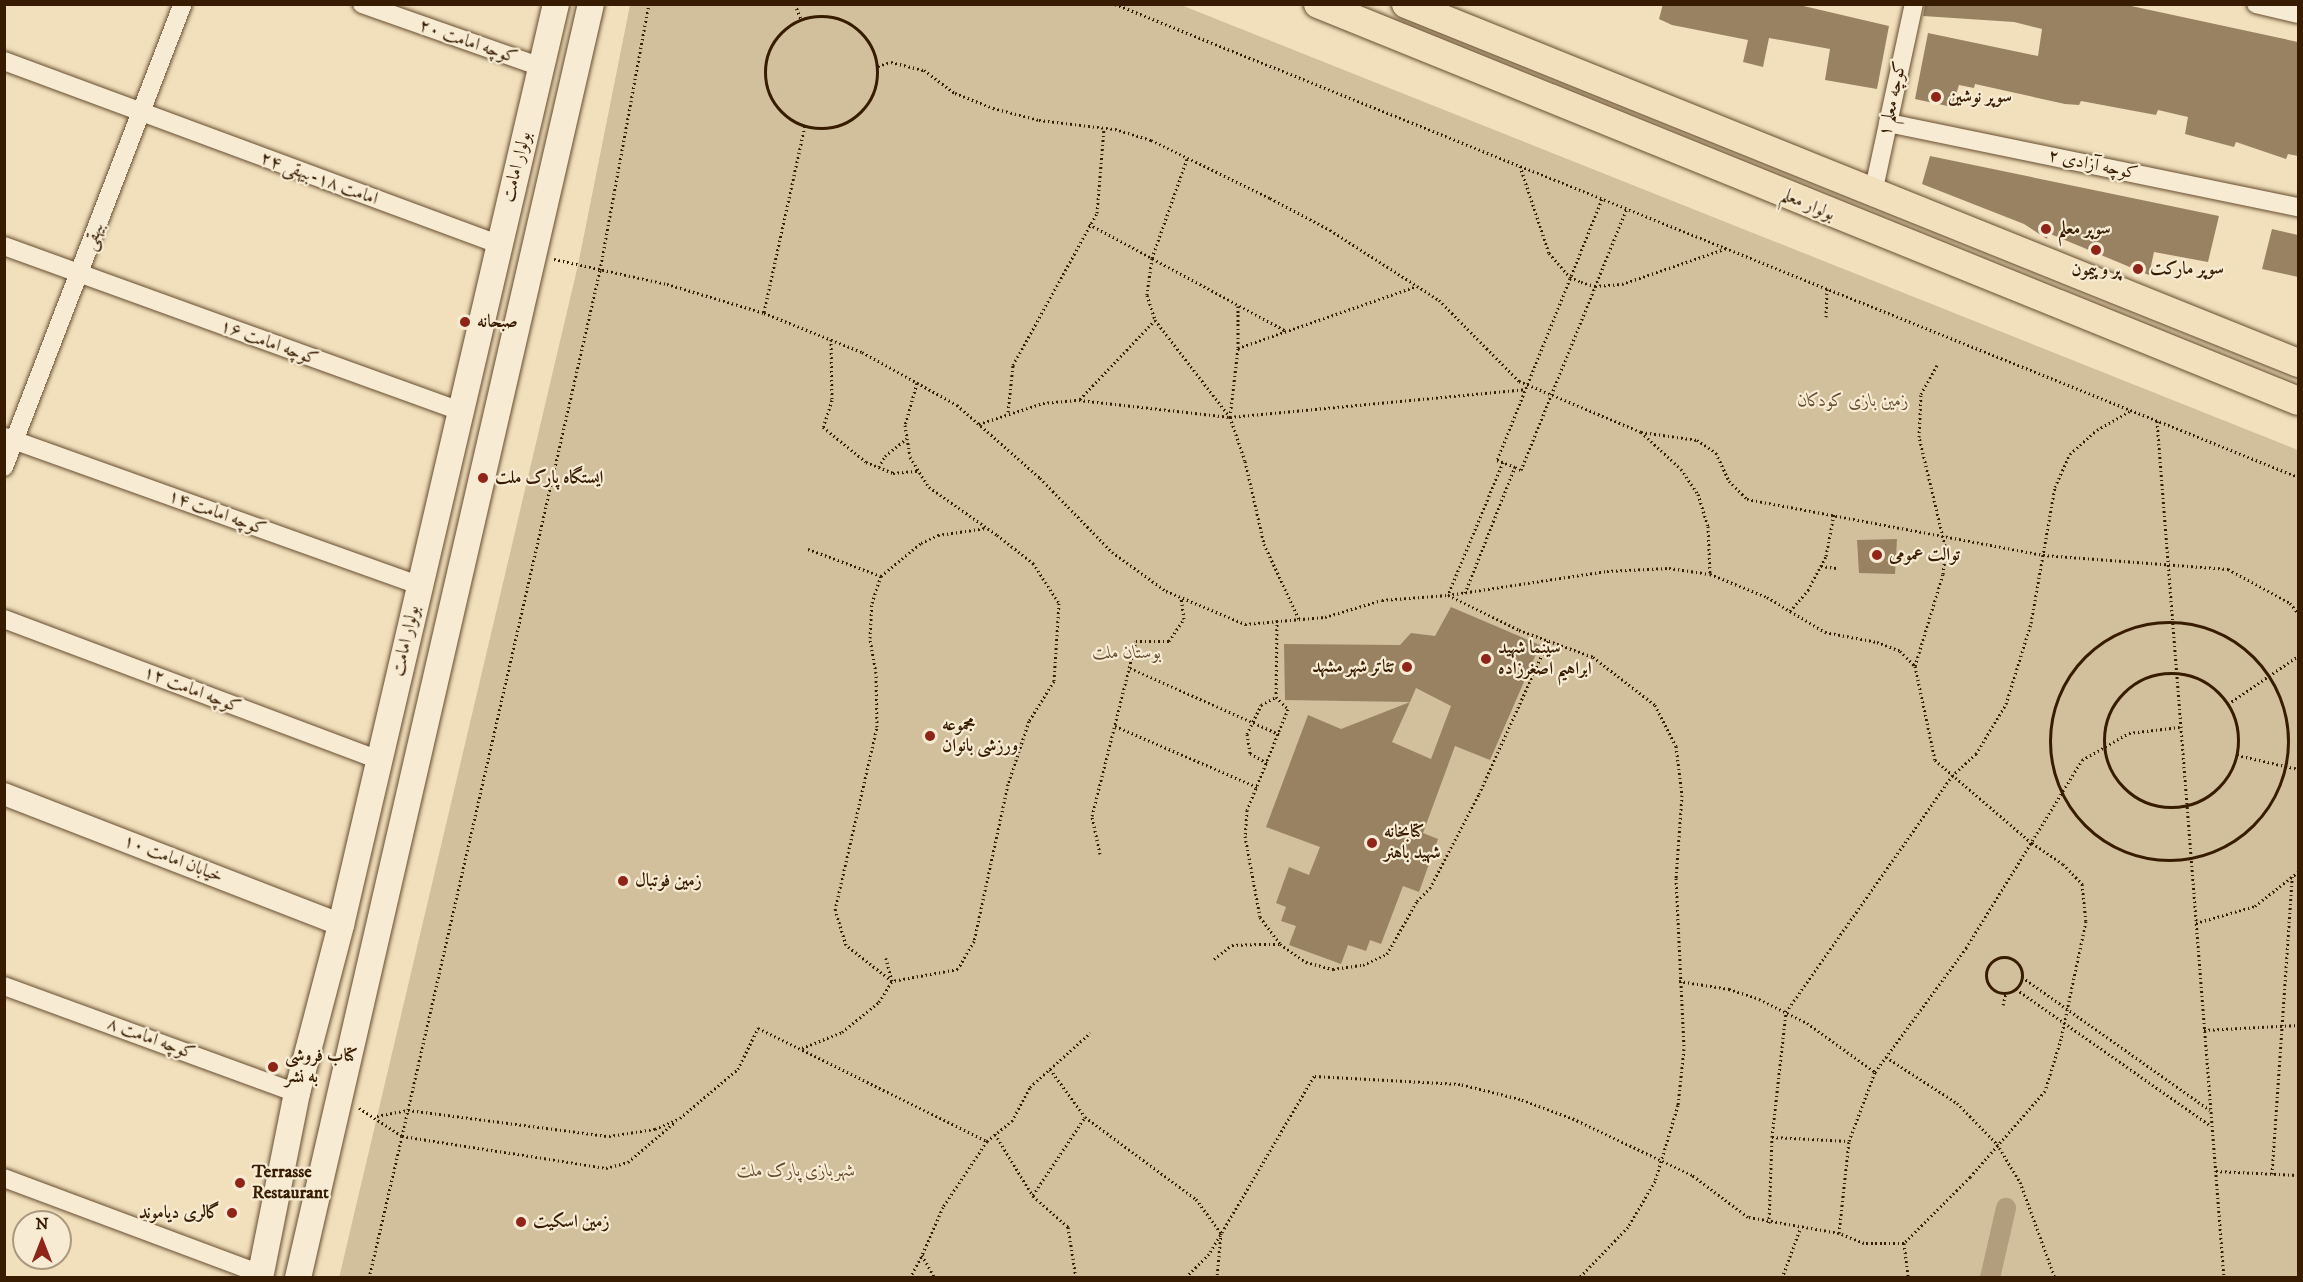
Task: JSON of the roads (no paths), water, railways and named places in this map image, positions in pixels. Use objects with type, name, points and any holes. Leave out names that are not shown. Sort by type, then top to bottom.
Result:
[{"type":"main road","name":"بولوار امامت","points":[[260,1276],[297,1093],[341,925],[498,244],[556,4]]},
{"type":"main road","name":"بولوار امامت","points":[[298,1278],[591,4]]},
{"type":"main road","name":"بولوار معلم","points":[[1318,4],[2298,401]]},
{"type":"main road","name":"بولوار معلم","points":[[1406,4],[2298,363]]},
{"type":"street","name":"بیهقی","points":[[4,468],[10,438],[79,275],[183,4]]},
{"type":"street","name":"کوچه امامت ۲۰","points":[[362,4],[541,67]]},
{"type":"street","name":"کوچه معلم ۱","points":[[1873,193],[1914,4]]},
{"type":"street","points":[[2256,4],[2298,14]]},
{"type":"street","name":"امامت ۱۸-بیهقی ۲۴","points":[[4,60],[141,114],[498,244]]},
{"type":"street","name":"کوچه آزادی ۲","points":[[1888,123],[2298,207]]},
{"type":"street","name":"کوچه امامت ۱۶","points":[[4,246],[460,411]]},
{"type":"street","name":"کوچه امامت ۱۴","points":[[10,438],[419,585]]},
{"type":"street","name":"کوچه امامت ۱۲","points":[[4,619],[379,760]]},
{"type":"street","name":"خیابان امامت ۱۰","points":[[4,794],[341,925]]},
{"type":"street","name":"کوچه امامت ۸","points":[[4,986],[297,1093]]},
{"type":"street","points":[[4,1178],[260,1276]]},
{"type":"waterway","points":[[1990,1278],[2006,1208]]},
{"type":"place","name":"سوپر نوشین","points":[[1936,97]]},
{"type":"place","name":"سوپر معلم","points":[[2046,229]]},
{"type":"place","name":"پر و پیمون","points":[[2096,250]]},
{"type":"place","name":"سوپر مارکت","points":[[2138,269]]},
{"type":"place","name":"صبحانه","points":[[465,322]]},
{"type":"place","name":"ایستگاه پارک ملت","points":[[483,478]]},
{"type":"place","name":"توالت عمومی","points":[[1877,555]]},
{"type":"place","name":"سینما شهید ابراهیم اصغرزاده","points":[[1486,659]]},
{"type":"place","name":"تئاتر شهر مشهد","points":[[1407,667]]},
{"type":"place","name":"مجموعه ورزشی بانوان","points":[[930,736]]},
{"type":"place","name":"کتابخانه شهید باهنر","points":[[1372,843]]},
{"type":"place","name":"زمین فوتبال","points":[[623,881]]},
{"type":"place","name":"کتاب فروشی به نشر","points":[[273,1067]]},
{"type":"place","name":"Terrasse Restaurant","points":[[240,1183]]},
{"type":"place","name":"گالری دیاموند","points":[[232,1213]]},
{"type":"place","name":"زمین اسکیت","points":[[521,1222]]},
{"type":"park label","name":"زمین بازی کودکان","points":[[1853,401]]},
{"type":"park label","name":"بوستان ملت","points":[[1127,653]]},
{"type":"park label","name":"شهربازی پارک ملت","points":[[796,1171]]}]
